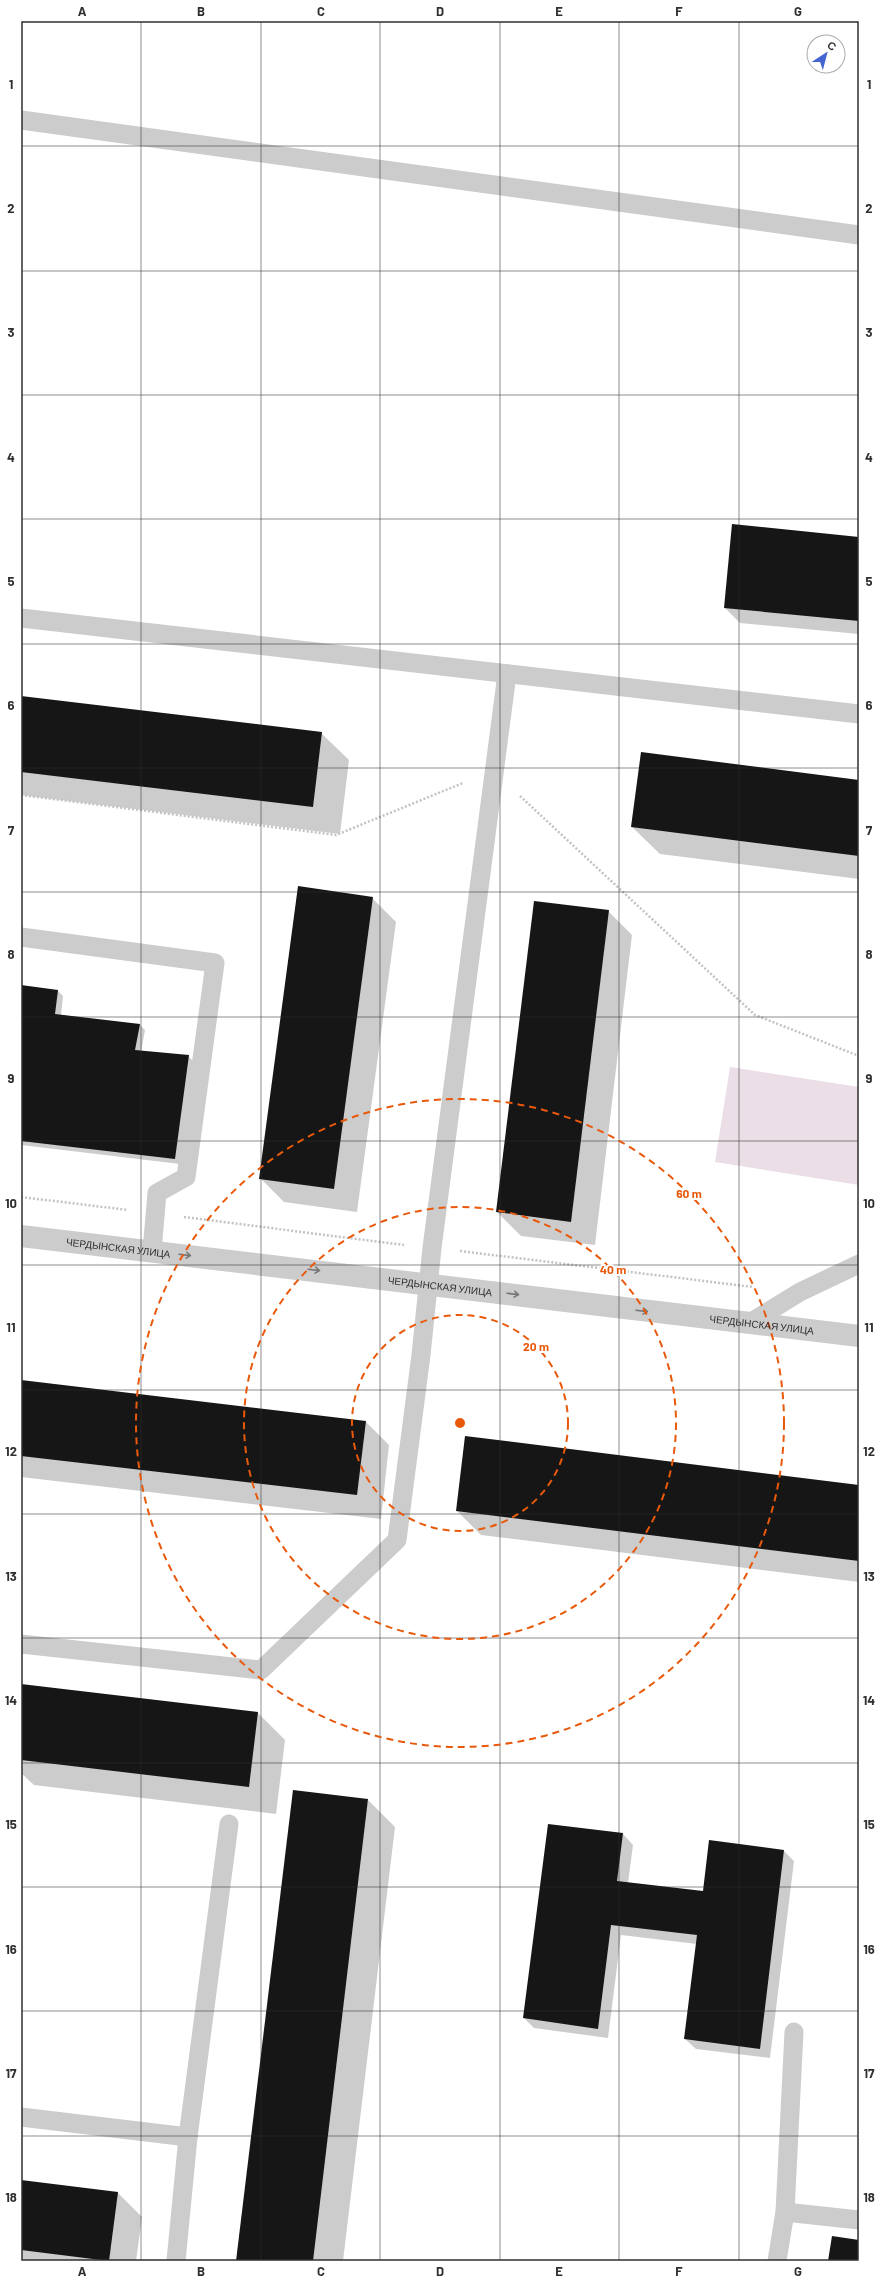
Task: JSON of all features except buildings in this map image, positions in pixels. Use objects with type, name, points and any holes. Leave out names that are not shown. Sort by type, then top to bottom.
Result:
[{"type":"street","name":"ЧЕРДЫНСКАЯ УЛИЦА","points":[[21,1236],[430,1283],[748,1324],[859,1336]]},
{"type":"lane","points":[[21,120],[859,235]]},
{"type":"lane","points":[[21,618],[859,714]]},
{"type":"lane","points":[[21,1644],[261,1670],[397,1540],[430,1283],[432,1248],[506,674]]},
{"type":"lane","points":[[21,937],[215,963],[186,1177],[157,1193],[152,1251]]},
{"type":"lane","points":[[748,1324],[800,1292],[859,1264]]},
{"type":"lane","points":[[176,2261],[188,2137],[229,1824]]},
{"type":"lane","points":[[777,2261],[784,2212],[794,2032]]},
{"type":"lane","points":[[21,2116],[188,2137]]},
{"type":"lane","points":[[784,2212],[859,2220]]},
{"type":"path","points":[[21,795],[336,835],[494,771],[755,1016],[859,1056]]},
{"type":"shaded area","points":[[730,1067],[859,1087],[859,1185],[715,1162]]}]
